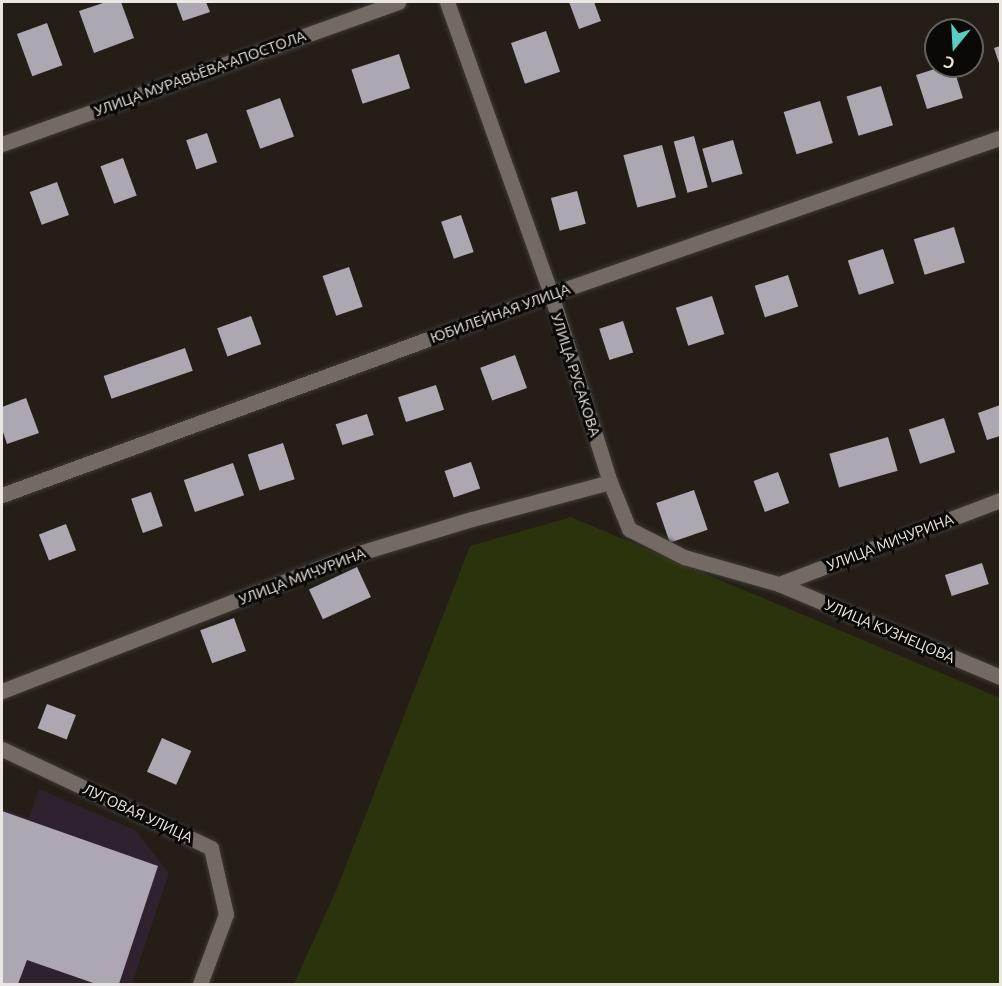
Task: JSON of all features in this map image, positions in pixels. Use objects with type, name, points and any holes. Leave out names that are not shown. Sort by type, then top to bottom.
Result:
[{"type":"street","name":"УЛИЦА МУРАВЬЁВА-АПОСТОЛА","points":[[2,144],[398,2]]},
{"type":"street","name":"УЛИЦА РУСАКОВА","points":[[447,2],[550,294],[610,482],[629,529],[684,557],[779,584]]},
{"type":"street","name":"ЮБИЛЕЙНАЯ УЛИЦА","points":[[2,495],[550,294],[1000,138]]},
{"type":"street","name":"УЛИЦА МИЧУРИНА","points":[[2,691],[356,554],[610,482]]},
{"type":"street","name":"УЛИЦА МИЧУРИНА","points":[[779,584],[1000,500]]},
{"type":"street","name":"УЛИЦА КУЗНЕЦОВА","points":[[779,584],[1000,677]]},
{"type":"street","name":"ЛУГОВАЯ УЛИЦА","points":[[2,749],[211,848],[226,915],[200,984]]},
{"type":"shaded area","points":[[39,789],[135,830],[169,873],[132,984],[2,984],[2,808],[29,818]]},
{"type":"green space","points":[[571,517],[1000,698],[1000,984],[294,984],[338,886],[470,546]]},
{"type":"building","points":[[106,2],[121,2],[134,38],[94,53],[79,11]]},
{"type":"building","points":[[176,2],[206,2],[210,12],[183,21]]},
{"type":"building","points":[[569,2],[594,2],[601,21],[579,29]]},
{"type":"building","points":[[47,23],[62,65],[32,76],[17,34]]},
{"type":"building","points":[[546,31],[560,72],[525,84],[511,43]]},
{"type":"building","points":[[1000,46],[1000,66],[994,48]]},
{"type":"building","points":[[399,54],[410,88],[363,104],[351,69]]},
{"type":"building","points":[[924,72],[924,78],[957,78],[963,98],[927,109],[916,75]]},
{"type":"building","points":[[881,86],[893,125],[859,136],[847,97]]},
{"type":"building","points":[[280,98],[294,137],[260,149],[246,110]]},
{"type":"building","points":[[820,101],[833,143],[797,154],[784,112]]},
{"type":"building","points":[[207,133],[217,162],[196,169],[186,140]]},
{"type":"building","points":[[694,136],[708,187],[687,193],[674,141]]},
{"type":"building","points":[[733,140],[743,174],[712,182],[702,149]]},
{"type":"building","points":[[662,145],[676,197],[637,208],[623,155]]},
{"type":"building","points":[[123,158],[137,196],[114,204],[100,166]]},
{"type":"building","points":[[57,182],[69,215],[42,225],[30,192]]},
{"type":"building","points":[[577,191],[586,224],[560,231],[551,198]]},
{"type":"building","points":[[461,215],[474,252],[454,259],[441,222]]},
{"type":"building","points":[[954,227],[965,262],[925,275],[914,239]]},
{"type":"building","points":[[883,249],[894,283],[859,295],[848,260]]},
{"type":"building","points":[[349,267],[363,307],[336,316],[323,276]]},
{"type":"building","points":[[788,275],[798,306],[765,317],[755,286]]},
{"type":"building","points":[[712,296],[724,334],[688,346],[676,308]]},
{"type":"building","points":[[251,316],[261,344],[227,357],[217,328]]},
{"type":"building","points":[[623,321],[633,352],[609,360],[599,329]]},
{"type":"building","points":[[185,348],[193,371],[111,399],[104,376]]},
{"type":"building","points":[[515,355],[527,388],[492,401],[480,368]]},
{"type":"building","points":[[436,385],[444,410],[406,422],[398,397]]},
{"type":"building","points":[[26,398],[39,433],[7,444],[2,429],[2,407]]},
{"type":"building","points":[[1000,405],[1000,436],[987,440],[978,413]]},
{"type":"building","points":[[367,414],[374,435],[342,445],[336,424]]},
{"type":"building","points":[[944,418],[955,452],[920,464],[909,429]]},
{"type":"building","points":[[888,437],[898,471],[839,487],[829,454]]},
{"type":"building","points":[[283,443],[295,479],[260,491],[248,454]]},
{"type":"building","points":[[471,462],[480,488],[454,498],[445,471]]},
{"type":"building","points":[[233,463],[244,495],[195,512],[184,480]]},
{"type":"building","points":[[778,472],[789,503],[765,512],[754,481]]},
{"type":"building","points":[[694,490],[708,530],[670,543],[656,503]]},
{"type":"building","points":[[151,492],[163,526],[143,533],[131,499]]},
{"type":"building","points":[[66,524],[76,550],[49,561],[39,534]]},
{"type":"building","points":[[982,563],[989,584],[952,596],[945,575]]},
{"type":"building","points":[[357,567],[371,597],[323,619],[309,589]]},
{"type":"building","points":[[234,618],[246,651],[212,663],[200,630]]},
{"type":"building","points":[[47,704],[76,715],[67,739],[38,728]]},
{"type":"building","points":[[162,738],[191,751],[176,785],[147,772]]},
{"type":"building","points":[[2,811],[158,866],[119,984],[96,984],[27,960],[18,984],[2,984]]}]
